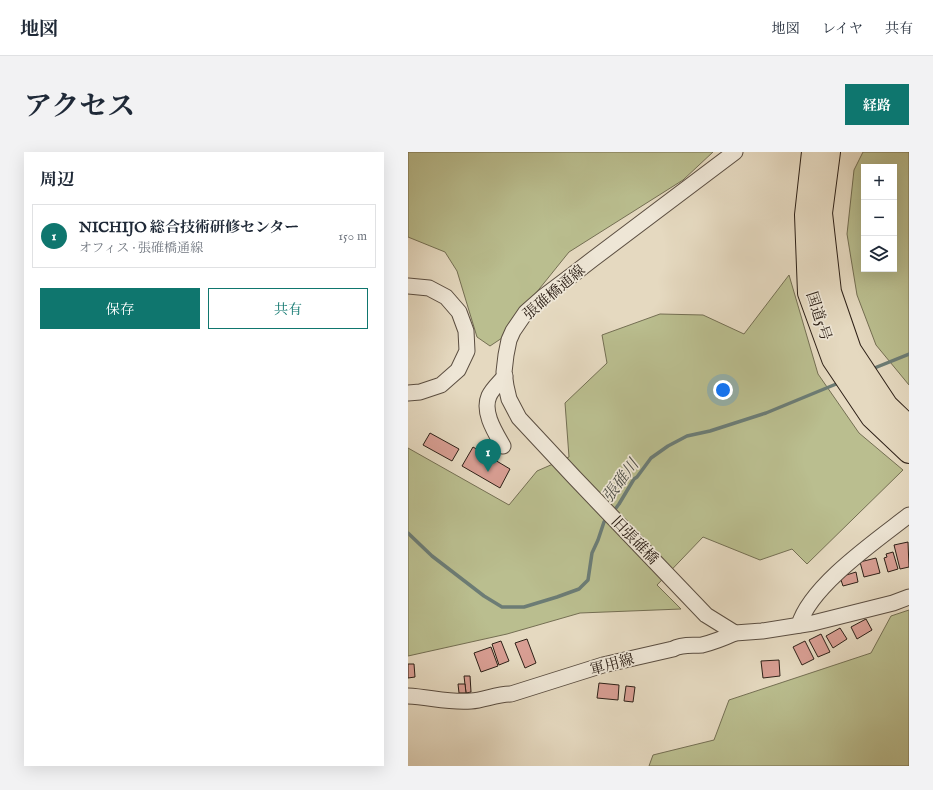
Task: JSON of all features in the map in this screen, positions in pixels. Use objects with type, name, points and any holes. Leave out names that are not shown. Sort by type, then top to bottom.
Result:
[{"type":"highway","name":"国道5号","points":[[813,152],[806,215],[809,292],[833,359],[872,417],[909,452]]},
{"type":"highway","name":"国道5号","points":[[829,152],[821,213],[830,292],[850,350],[887,406],[909,427]]},
{"type":"street","name":"張碓橋通線","points":[[574,477],[519,418],[509,399],[505,376],[506,355],[509,340],[513,331],[526,312],[543,297],[735,152]]},
{"type":"street","points":[[408,286],[429,288],[446,297],[459,312],[466,331],[467,351],[458,370],[441,385],[420,392],[408,393]]},
{"type":"street","points":[[503,446],[493,428],[486,405],[489,395],[505,376]]},
{"type":"street","name":"旧張碓橋","points":[[574,477],[706,615],[735,633]]},
{"type":"street","points":[[799,625],[802,616],[825,585],[909,515]]},
{"type":"street","name":"軍用線","points":[[408,696],[471,701],[511,694],[603,665],[677,647],[701,645],[720,640],[735,633],[762,631],[813,622],[893,604],[909,597]]},
{"type":"green space","points":[[408,152],[713,152],[683,180],[569,252],[515,319],[502,338],[490,346],[477,337],[457,271],[445,252],[408,237]]},
{"type":"green space","points":[[863,152],[909,152],[909,385],[876,345],[857,295],[847,234],[854,170]]},
{"type":"green space","points":[[789,275],[818,374],[859,433],[903,470],[807,564],[792,549],[760,560],[703,537],[657,585],[681,609],[580,613],[507,634],[408,656],[408,448],[509,505],[537,471],[569,457],[565,403],[607,363],[602,335],[660,314],[703,315],[744,334]]},
{"type":"green space","points":[[909,610],[909,766],[649,766],[653,755],[714,740],[729,700],[871,653],[891,616]]},
{"type":"building","points":[[430,433],[459,449],[452,461],[423,445]]},
{"type":"building","points":[[473,447],[510,469],[500,488],[462,466]]},
{"type":"building","points":[[908,542],[909,567],[900,569],[894,545]]},
{"type":"building","points":[[893,552],[898,569],[888,572],[884,558],[887,557],[886,554]]},
{"type":"building","points":[[876,558],[880,573],[864,577],[860,562]]},
{"type":"building","points":[[856,572],[858,582],[843,586],[840,577]]},
{"type":"building","points":[[866,619],[872,630],[857,639],[851,627]]},
{"type":"building","points":[[840,628],[847,639],[833,648],[826,636]]},
{"type":"building","points":[[821,634],[830,652],[818,657],[809,640]]},
{"type":"building","points":[[527,639],[536,663],[525,668],[515,643]]},
{"type":"building","points":[[501,641],[509,661],[499,665],[492,644]]},
{"type":"building","points":[[805,641],[814,659],[802,665],[793,647]]},
{"type":"building","points":[[491,647],[498,666],[481,672],[474,653]]},
{"type":"building","points":[[779,660],[780,676],[763,678],[761,661]]},
{"type":"building","points":[[408,664],[414,664],[415,677],[408,678]]},
{"type":"building","points":[[464,676],[470,676],[471,692],[466,693]]},
{"type":"building","points":[[599,683],[619,685],[618,700],[597,698]]},
{"type":"building","points":[[458,684],[465,684],[466,693],[459,693]]},
{"type":"building","points":[[626,686],[635,687],[633,702],[624,701]]},
{"type":"waterway","name":"張碓川","points":[[872,369],[909,354]]},
{"type":"waterway","name":"張碓川","points":[[613,512],[634,479],[651,458],[668,446],[687,436],[710,431],[766,413],[841,382]]},
{"type":"waterway","name":"張碓川","points":[[408,533],[432,556],[484,596],[502,607],[524,607],[579,589],[588,580],[592,553],[607,518]]},
{"type":"place","name":"NICHIJO 総合技術研修センター","points":[[488,472]]}]
